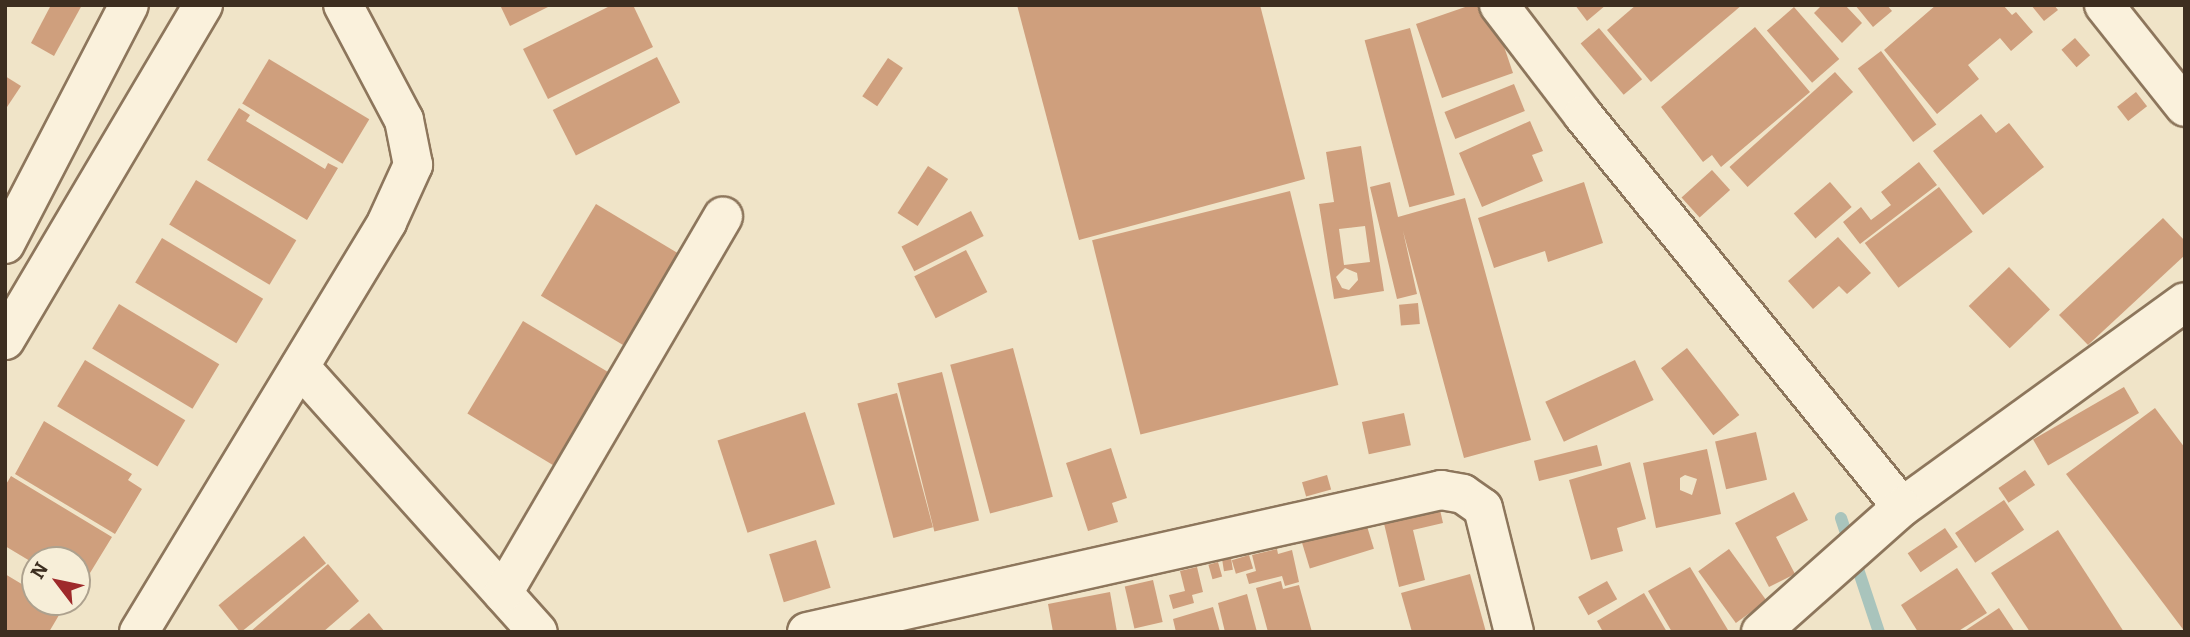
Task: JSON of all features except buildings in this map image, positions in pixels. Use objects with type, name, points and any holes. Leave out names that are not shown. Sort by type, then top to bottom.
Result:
[{"type":"street","points":[[5,244],[129,5]]},
{"type":"street","points":[[5,340],[203,5]]},
{"type":"street","points":[[139,632],[387,222],[413,166],[404,120],[343,5]]},
{"type":"street","points":[[1499,5],[1891,518]]},
{"type":"street","points":[[2104,5],[2185,107]]},
{"type":"street","points":[[503,593],[723,217]]},
{"type":"street","points":[[1761,632],[1891,518],[2185,302]]},
{"type":"street","points":[[300,366],[538,632]]},
{"type":"street","points":[[807,632],[1441,490],[1463,494],[1483,508],[1514,632]]},
{"type":"waterway","points":[[1841,518],[1879,632]]}]
